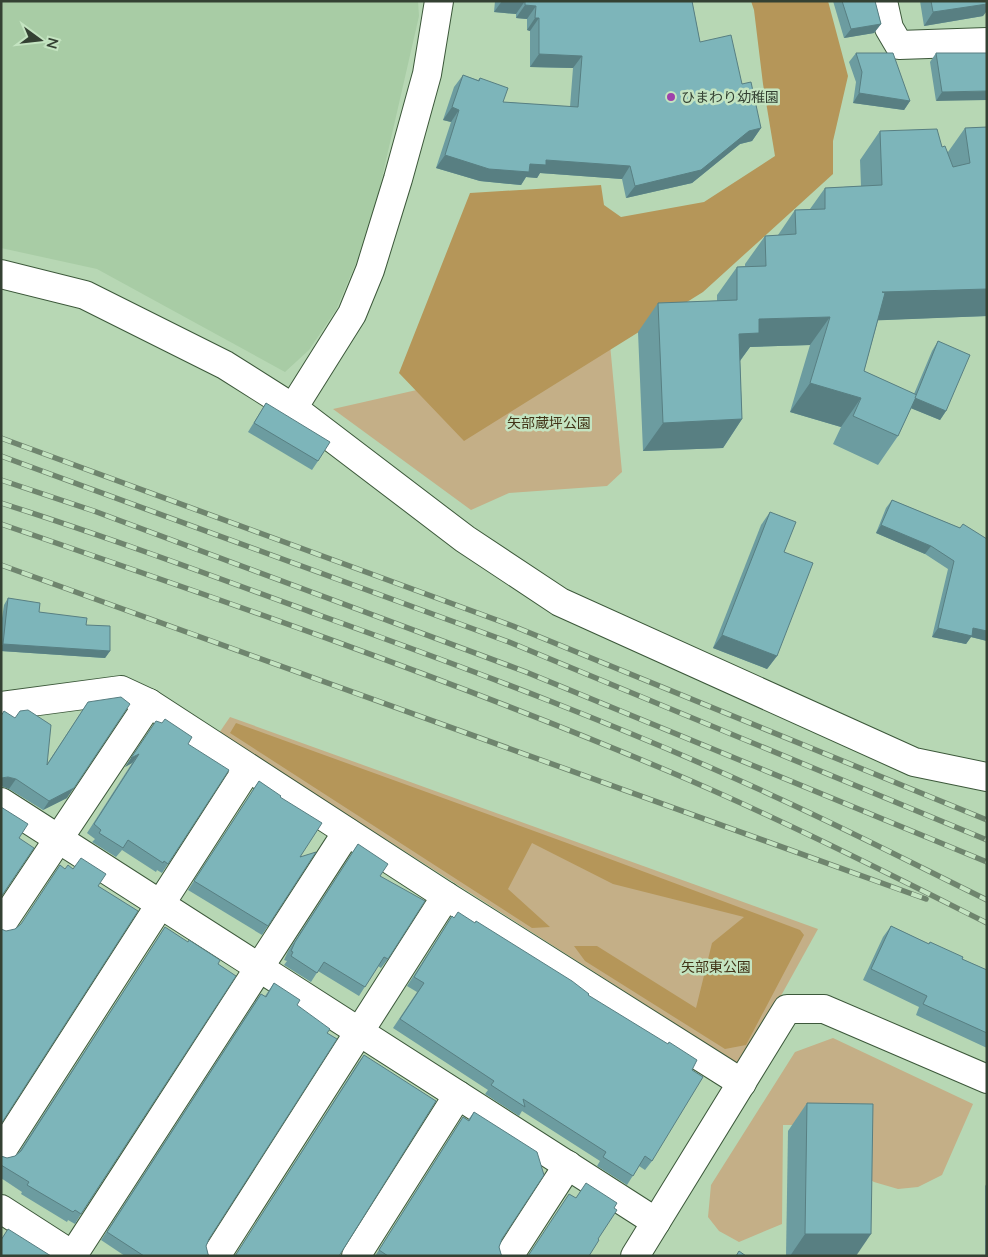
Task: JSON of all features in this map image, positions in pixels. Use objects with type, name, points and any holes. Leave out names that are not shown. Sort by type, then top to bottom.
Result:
[{"type":"street","points":[[293,408],[352,314],[370,270],[398,180],[427,74],[439,1]]},
{"type":"street","points":[[883,1],[890,28],[899,45],[987,42]]},
{"type":"street","points":[[1,274],[85,295],[225,366],[293,408],[465,539],[560,602],[914,762],[987,777]]},
{"type":"street","points":[[1,706],[120,690],[149,703],[446,896],[742,1083]]},
{"type":"street","points":[[1,925],[149,703]]},
{"type":"street","points":[[1,1152],[248,768]]},
{"type":"street","points":[[1,802],[656,1222]]},
{"type":"street","points":[[1,1209],[74,1255],[347,832]]},
{"type":"street","points":[[216,1256],[446,896]]},
{"type":"street","points":[[634,1256],[787,1009],[824,1009],[987,1079]]},
{"type":"street","points":[[356,1256],[458,1095]]},
{"type":"street","points":[[509,1256],[568,1165]]},
{"type":"shaded area","points":[[1,1],[418,1],[419,16],[370,230],[336,310],[309,350],[285,372],[97,269],[1,248]]},
{"type":"green space","points":[[751,1],[828,1],[848,76],[833,141],[833,174],[703,292],[464,441],[399,373],[470,193],[601,185],[604,205],[621,217],[704,202],[775,156],[763,84],[754,10]]},
{"type":"green space","name":"矢部蔵坪公園","points":[[608,323],[622,472],[607,486],[509,493],[471,510],[333,409],[496,372]]},
{"type":"green space","name":"矢部東公園","points":[[230,717],[818,929],[742,1066],[219,733]]},
{"type":"green space","points":[[236,723],[567,843],[800,930],[804,935],[746,1045],[725,1049],[585,961],[574,946],[597,946],[696,1008],[712,943],[744,917],[613,884],[532,843],[508,889],[550,927],[532,928],[230,733]]},
{"type":"green space","points":[[833,1038],[973,1104],[942,1175],[918,1187],[898,1189],[874,1182],[859,1173],[859,1125],[783,1125],[782,1224],[739,1242],[719,1231],[708,1217],[711,1185],[795,1052]]},
{"type":"building","points":[[525,1],[692,1],[700,42],[731,35],[742,84],[751,82],[761,128],[749,131],[701,170],[635,186],[630,166],[546,160],[546,165],[530,164],[529,172],[489,169],[445,155],[459,110],[452,107],[463,75],[479,81],[480,78],[508,88],[503,102],[578,107],[582,56],[539,54],[539,18],[535,18],[536,6],[525,5]]},
{"type":"building","points":[[842,1],[875,1],[881,24],[851,29]]},
{"type":"building","points":[[931,1],[987,1],[987,4],[933,12]]},
{"type":"building","points":[[856,53],[893,53],[910,101],[859,93],[862,72]]},
{"type":"building","points":[[936,53],[987,53],[987,91],[942,92]]},
{"type":"building","points":[[987,127],[987,289],[882,292],[885,293],[864,371],[917,395],[898,436],[853,416],[861,398],[810,383],[830,317],[759,319],[759,333],[739,334],[742,419],[663,423],[658,303],[737,300],[737,267],[766,266],[765,236],[796,234],[795,210],[825,209],[825,188],[882,185],[880,131],[937,129],[942,147],[945,146],[953,167],[970,163],[965,128]]},
{"type":"building","points":[[938,341],[970,355],[946,411],[915,398]]},
{"type":"building","points":[[266,403],[330,442],[318,461],[254,423]]},
{"type":"building","points":[[892,500],[960,528],[963,524],[987,539],[987,631],[973,628],[972,636],[938,628],[954,561],[931,546],[881,525]]},
{"type":"building","points":[[770,512],[796,522],[784,552],[813,563],[777,656],[722,635]]},
{"type":"building","points":[[8,598],[40,603],[39,612],[87,618],[86,625],[110,626],[110,651],[3,644]]},
{"type":"building","points":[[121,697],[130,704],[74,788],[49,801],[16,779],[1,778],[1,716],[4,711],[15,718],[20,711],[28,710],[51,725],[47,765],[88,702]]},
{"type":"building","points":[[165,719],[192,737],[188,744],[229,770],[168,864],[164,861],[163,863],[128,840],[123,848],[99,833],[101,830],[94,824],[139,754],[131,758],[156,721],[162,723]]},
{"type":"building","points":[[259,781],[280,797],[322,823],[300,857],[316,852],[268,926],[194,881]]},
{"type":"building","points":[[1,807],[28,824],[19,838],[34,848],[1,897]]},
{"type":"building","points":[[358,844],[388,864],[380,876],[425,901],[388,959],[384,957],[365,987],[324,962],[317,973],[291,956],[295,942]]},
{"type":"building","points":[[81,858],[106,874],[98,886],[138,911],[1,1124],[1,929],[6,931],[15,929],[21,924],[60,865],[65,869],[68,865],[73,869]]},
{"type":"building","points":[[458,912],[475,923],[476,921],[572,981],[588,995],[697,1060],[692,1070],[703,1077],[652,1161],[645,1156],[633,1176],[603,1157],[606,1152],[523,1099],[525,1107],[491,1085],[494,1081],[400,1019],[424,983],[414,977],[452,916],[454,918]]},
{"type":"building","points":[[891,926],[929,944],[930,942],[963,957],[962,959],[987,970],[987,1033],[923,1004],[927,996],[871,969]]},
{"type":"building","points":[[165,927],[220,960],[218,964],[236,976],[81,1214],[75,1210],[73,1212],[27,1185],[29,1182],[1,1165],[1,1156],[7,1158],[15,1156],[21,1151]]},
{"type":"building","points":[[274,983],[300,1000],[297,1005],[330,1029],[327,1033],[337,1039],[209,1239],[206,1246],[209,1256],[144,1256],[107,1232],[261,994],[266,997]]},
{"type":"building","points":[[364,1055],[436,1101],[339,1256],[235,1256]]},
{"type":"building","points":[[807,1103],[873,1104],[871,1234],[805,1234]]},
{"type":"building","points":[[474,1112],[537,1152],[544,1175],[502,1239],[499,1247],[502,1256],[388,1256],[379,1250],[463,1117],[469,1121]]},
{"type":"building","points":[[586,1183],[617,1203],[614,1208],[617,1210],[589,1256],[528,1256],[569,1194],[576,1198]]},
{"type":"building","points":[[8,1229],[51,1256],[1,1256],[1,1240]]},
{"type":"building","points":[[739,1251],[746,1256],[736,1256]]},
{"type":"railway","points":[[1,438],[513,626],[987,820]]},
{"type":"railway","points":[[1,456],[509,642],[987,840]]},
{"type":"railway","points":[[1,480],[94,511],[526,672],[987,862]]},
{"type":"railway","points":[[1,503],[121,543],[240,586],[494,679],[609,725],[724,773],[858,836],[987,900]]},
{"type":"railway","points":[[1,524],[337,642],[586,737],[668,771],[829,844],[987,923]]},
{"type":"railway","points":[[1,565],[926,899]]},
{"type":"place","name":"ひまわり幼稚園","points":[[671,97]]}]
